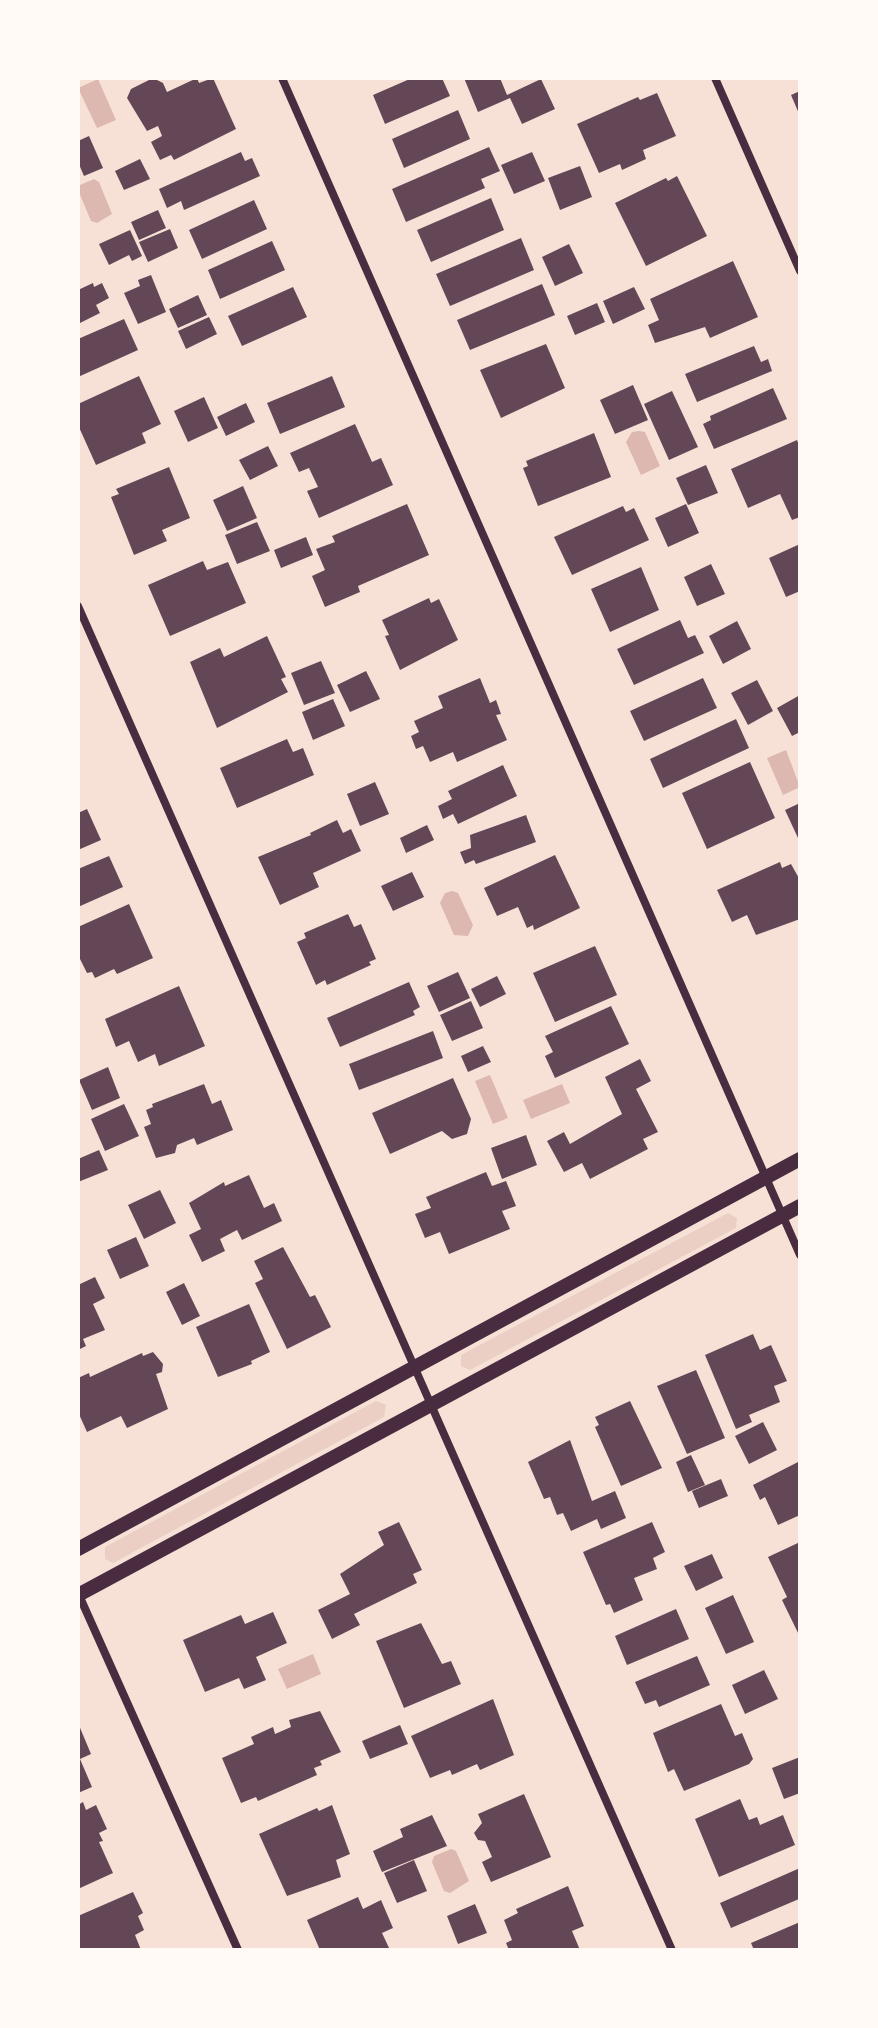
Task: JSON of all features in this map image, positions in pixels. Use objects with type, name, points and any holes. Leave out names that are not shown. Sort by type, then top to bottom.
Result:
[{"type":"street","points":[[282,78],[800,1255]]},
{"type":"street","points":[[715,78],[800,271]]},
{"type":"street","points":[[78,606],[672,1950]]},
{"type":"street","points":[[78,1549],[800,1159]]},
{"type":"street","points":[[238,1950],[78,1594],[800,1206]]},
{"type":"shaded area","points":[[98,79],[116,120],[97,128],[78,88]]},
{"type":"shaded area","points":[[94,179],[99,182],[112,214],[97,223],[91,221],[78,190],[80,185]]},
{"type":"shaded area","points":[[632,432],[645,432],[660,466],[641,475],[626,442]]},
{"type":"shaded area","points":[[786,750],[800,787],[783,795],[767,758]]},
{"type":"shaded area","points":[[445,893],[458,893],[473,925],[468,936],[454,935],[440,903]]},
{"type":"shaded area","points":[[490,1075],[508,1118],[493,1124],[475,1081]]},
{"type":"shaded area","points":[[562,1084],[570,1103],[531,1119],[523,1100]]},
{"type":"shaded area","points":[[728,1213],[737,1218],[736,1228],[470,1370],[461,1366],[461,1355]]},
{"type":"shaded area","points":[[376,1401],[386,1405],[384,1417],[113,1563],[105,1559],[105,1547]]},
{"type":"shaded area","points":[[313,1654],[321,1674],[287,1689],[278,1669]]},
{"type":"shaded area","points":[[451,1849],[456,1851],[469,1881],[450,1893],[444,1891],[432,1862],[434,1856]]},
{"type":"building","points":[[153,78],[163,83],[167,92],[197,78],[199,83],[213,78],[236,129],[174,160],[171,155],[160,160],[151,142],[162,136],[158,126],[147,131],[127,98],[131,89]]},
{"type":"building","points":[[412,78],[442,78],[450,96],[385,124],[373,95]]},
{"type":"building","points":[[464,78],[500,78],[507,95],[541,79],[555,109],[522,124],[510,98],[478,112]]},
{"type":"building","points":[[800,91],[800,116],[791,95]]},
{"type":"building","points":[[657,93],[676,136],[643,150],[646,159],[622,170],[620,164],[599,173],[577,124],[638,97],[640,100]]},
{"type":"building","points":[[458,110],[470,139],[404,168],[392,139]]},
{"type":"building","points":[[89,136],[103,168],[84,176],[78,162],[78,141]]},
{"type":"building","points":[[489,147],[500,171],[481,179],[485,188],[406,222],[392,189]]},
{"type":"building","points":[[241,152],[245,161],[252,158],[260,176],[184,210],[181,201],[167,208],[159,189]]},
{"type":"building","points":[[532,152],[545,181],[514,194],[501,165]]},
{"type":"building","points":[[140,159],[150,179],[124,190],[115,171]]},
{"type":"building","points":[[580,166],[592,197],[560,210],[548,178]]},
{"type":"building","points":[[677,176],[707,236],[646,266],[615,203],[666,178],[668,181]]},
{"type":"building","points":[[491,198],[504,230],[431,262],[417,230]]},
{"type":"building","points":[[254,200],[267,229],[202,259],[189,230]]},
{"type":"building","points":[[158,210],[166,228],[139,240],[131,222]]},
{"type":"building","points":[[170,229],[178,248],[148,262],[139,242]]},
{"type":"building","points":[[130,230],[142,256],[132,261],[129,255],[109,265],[99,244]]},
{"type":"building","points":[[521,238],[534,270],[450,306],[436,274]]},
{"type":"building","points":[[272,241],[285,270],[220,299],[208,270]]},
{"type":"building","points":[[569,244],[583,273],[555,286],[542,257]]},
{"type":"building","points":[[733,261],[758,317],[710,338],[705,327],[655,343],[648,325],[659,320],[650,299]]},
{"type":"building","points":[[151,275],[166,312],[138,324],[124,293],[140,286],[138,280]]},
{"type":"building","points":[[93,283],[94,287],[102,283],[109,298],[96,305],[100,313],[78,324],[78,290]]},
{"type":"building","points":[[542,284],[555,315],[470,350],[457,320]]},
{"type":"building","points":[[293,287],[307,317],[242,346],[228,316]]},
{"type":"building","points":[[634,287],[645,309],[613,324],[603,301]]},
{"type":"building","points":[[198,295],[207,315],[178,328],[169,309]]},
{"type":"building","points":[[597,303],[605,322],[575,335],[567,316]]},
{"type":"building","points":[[209,317],[217,334],[186,349],[178,331]]},
{"type":"building","points":[[124,319],[138,350],[78,377],[78,339]]},
{"type":"building","points":[[546,344],[565,388],[501,418],[480,370]]},
{"type":"building","points":[[754,346],[761,362],[768,359],[772,371],[697,402],[685,374]]},
{"type":"building","points":[[139,376],[161,424],[142,433],[146,443],[96,465],[78,425],[78,404]]},
{"type":"building","points":[[332,376],[345,407],[280,434],[267,403]]},
{"type":"building","points":[[633,385],[648,420],[615,434],[600,400]]},
{"type":"building","points":[[773,388],[787,419],[714,449],[703,424],[711,420],[710,416]]},
{"type":"building","points":[[672,391],[698,447],[669,460],[644,404]]},
{"type":"building","points":[[204,397],[218,428],[188,442],[174,411]]},
{"type":"building","points":[[246,403],[255,422],[226,436],[217,417]]},
{"type":"building","points":[[355,424],[372,462],[381,458],[393,485],[319,518],[307,491],[318,487],[309,468],[299,472],[290,453]]},
{"type":"building","points":[[594,433],[611,477],[538,506],[523,468],[528,466],[526,461]]},
{"type":"building","points":[[797,440],[800,448],[800,517],[792,520],[780,494],[748,508],[731,469]]},
{"type":"building","points":[[268,446],[278,466],[250,480],[239,460]]},
{"type":"building","points":[[706,465],[718,493],[688,505],[676,478]]},
{"type":"building","points":[[169,467],[190,518],[162,530],[167,541],[134,555],[111,497],[119,494],[116,489]]},
{"type":"building","points":[[243,486],[257,518],[227,531],[213,500]]},
{"type":"building","points":[[407,504],[429,555],[358,586],[360,592],[325,607],[312,576],[325,570],[316,549],[335,542],[332,536]]},
{"type":"building","points":[[686,504],[699,533],[668,547],[655,518]]},
{"type":"building","points":[[623,506],[626,512],[634,508],[649,540],[572,575],[554,537]]},
{"type":"building","points":[[257,522],[270,551],[237,564],[225,535]]},
{"type":"building","points":[[306,537],[313,555],[281,568],[274,550]]},
{"type":"building","points":[[800,544],[800,591],[786,597],[769,558]]},
{"type":"building","points":[[203,561],[207,570],[228,562],[246,603],[170,636],[148,585]]},
{"type":"building","points":[[711,564],[725,594],[697,606],[684,577]]},
{"type":"building","points":[[641,567],[659,610],[610,632],[591,589]]},
{"type":"building","points":[[429,598],[431,603],[439,599],[458,640],[400,670],[385,636],[389,635],[382,620]]},
{"type":"building","points":[[680,620],[688,638],[695,635],[704,653],[634,685],[617,649]]},
{"type":"building","points":[[737,621],[751,649],[723,664],[709,636]]},
{"type":"building","points":[[267,636],[286,677],[281,679],[288,692],[217,728],[190,662],[220,648],[224,657]]},
{"type":"building","points":[[321,661],[335,693],[304,705],[291,673]]},
{"type":"building","points":[[366,671],[380,699],[350,712],[337,685]]},
{"type":"building","points":[[480,678],[490,703],[496,700],[501,714],[496,715],[507,740],[457,762],[453,752],[430,762],[423,746],[416,749],[411,736],[419,732],[414,721],[443,708],[438,696]]},
{"type":"building","points":[[703,678],[717,708],[644,741],[630,711]]},
{"type":"building","points":[[757,680],[773,711],[748,725],[731,693]]},
{"type":"building","points":[[800,695],[800,732],[792,736],[777,708]]},
{"type":"building","points":[[333,699],[345,726],[313,740],[302,712]]},
{"type":"building","points":[[736,719],[749,748],[663,788],[650,759]]},
{"type":"building","points":[[287,739],[293,752],[303,748],[314,775],[237,808],[220,768]]},
{"type":"building","points":[[750,762],[775,818],[707,849],[682,793]]},
{"type":"building","points":[[503,765],[517,796],[458,824],[453,814],[443,819],[438,806],[452,799],[448,791]]},
{"type":"building","points":[[375,782],[389,814],[360,826],[347,794]]},
{"type":"building","points":[[800,803],[800,837],[798,838],[785,810]]},
{"type":"building","points":[[87,809],[101,840],[78,850],[78,813]]},
{"type":"building","points":[[526,815],[536,842],[476,864],[474,860],[465,864],[460,852],[471,848],[470,835]]},
{"type":"building","points":[[337,820],[343,833],[351,829],[361,851],[313,873],[319,887],[280,905],[258,857],[311,835]]},
{"type":"building","points":[[427,825],[434,840],[406,853],[400,838]]},
{"type":"building","points":[[555,855],[580,908],[534,930],[533,925],[527,928],[518,907],[497,916],[484,888]]},
{"type":"building","points":[[109,856],[123,887],[78,907],[78,869]]},
{"type":"building","points":[[780,862],[782,868],[791,864],[800,880],[800,919],[756,935],[747,915],[732,922],[717,890]]},
{"type":"building","points":[[412,872],[424,897],[393,911],[381,886]]},
{"type":"building","points":[[129,904],[153,958],[117,974],[114,969],[95,978],[92,972],[87,973],[78,955],[78,927]]},
{"type":"building","points":[[348,914],[354,927],[361,924],[376,959],[369,962],[371,965],[327,985],[325,980],[316,985],[297,942],[306,938],[304,933]]},
{"type":"building","points":[[595,946],[617,995],[555,1022],[533,973]]},
{"type":"building","points":[[458,972],[470,998],[439,1012],[427,986]]},
{"type":"building","points":[[497,976],[506,994],[480,1007],[471,989]]},
{"type":"building","points":[[409,982],[420,1007],[413,1011],[415,1015],[340,1047],[327,1018]]},
{"type":"building","points":[[179,986],[205,1046],[159,1066],[155,1054],[138,1062],[129,1041],[116,1047],[105,1019]]},
{"type":"building","points":[[471,1001],[483,1028],[452,1041],[440,1015]]},
{"type":"building","points":[[611,1006],[629,1044],[555,1078],[545,1056],[553,1052],[545,1036]]},
{"type":"building","points":[[433,1031],[443,1058],[359,1090],[349,1064]]},
{"type":"building","points":[[483,1046],[491,1062],[468,1072],[461,1056]]},
{"type":"building","points":[[640,1059],[651,1081],[636,1089],[658,1132],[643,1139],[648,1149],[590,1179],[582,1163],[564,1172],[547,1141],[564,1132],[570,1144],[622,1114],[605,1077]]},
{"type":"building","points":[[108,1067],[120,1098],[92,1110],[79,1080]]},
{"type":"building","points":[[453,1078],[471,1119],[467,1134],[452,1139],[442,1131],[390,1154],[372,1113]]},
{"type":"building","points":[[204,1084],[212,1104],[221,1100],[233,1130],[197,1145],[194,1138],[177,1145],[175,1153],[156,1158],[144,1127],[151,1124],[146,1110],[153,1107],[152,1104]]},
{"type":"building","points":[[124,1104],[139,1136],[105,1151],[91,1119]]},
{"type":"building","points":[[526,1135],[537,1165],[502,1179],[491,1148]]},
{"type":"building","points":[[99,1150],[108,1170],[78,1182],[78,1159]]},
{"type":"building","points":[[486,1172],[492,1186],[506,1181],[516,1206],[502,1211],[510,1229],[449,1254],[440,1232],[425,1238],[415,1214],[431,1208],[426,1197]]},
{"type":"building","points":[[249,1175],[264,1208],[274,1203],[282,1221],[242,1240],[237,1230],[220,1239],[225,1251],[202,1262],[189,1235],[201,1229],[189,1203],[224,1182],[225,1186]]},
{"type":"building","points":[[160,1190],[176,1223],[144,1239],[128,1205]]},
{"type":"building","points":[[136,1237],[149,1266],[120,1279],[107,1250]]},
{"type":"building","points":[[283,1247],[310,1297],[315,1295],[331,1327],[287,1349],[255,1283],[263,1279],[254,1261]]},
{"type":"building","points":[[95,1277],[105,1298],[93,1304],[105,1330],[83,1339],[86,1346],[78,1350],[78,1285]]},
{"type":"building","points":[[184,1283],[200,1316],[182,1325],[166,1292]]},
{"type":"building","points":[[249,1304],[270,1352],[251,1361],[252,1364],[218,1377],[196,1327]]},
{"type":"building","points":[[753,1334],[760,1350],[771,1345],[787,1381],[774,1386],[780,1402],[749,1415],[752,1422],[736,1429],[705,1355]]},
{"type":"building","points":[[153,1352],[163,1364],[162,1372],[156,1374],[168,1409],[127,1428],[121,1416],[87,1432],[78,1412],[78,1378],[89,1373],[90,1377],[142,1353],[143,1356]]},
{"type":"building","points":[[696,1370],[725,1438],[687,1454],[657,1386]]},
{"type":"building","points":[[630,1401],[662,1468],[621,1486],[595,1427],[599,1425],[595,1417]]},
{"type":"building","points":[[763,1422],[777,1450],[749,1464],[735,1436]]},
{"type":"building","points":[[570,1440],[592,1501],[615,1491],[626,1518],[601,1529],[597,1519],[571,1531],[563,1513],[557,1515],[550,1497],[544,1499],[528,1462]]},
{"type":"building","points":[[691,1455],[705,1485],[688,1492],[676,1462]]},
{"type":"building","points":[[800,1461],[800,1515],[778,1525],[765,1497],[760,1500],[753,1485]]},
{"type":"building","points":[[721,1479],[728,1496],[699,1508],[692,1491]]},
{"type":"building","points":[[399,1522],[422,1570],[413,1574],[417,1583],[354,1614],[360,1625],[332,1639],[318,1610],[350,1594],[340,1574],[384,1545],[378,1532]]},
{"type":"building","points":[[652,1522],[665,1552],[653,1558],[657,1569],[634,1578],[643,1600],[614,1613],[610,1604],[606,1605],[583,1552]]},
{"type":"building","points":[[800,1542],[800,1637],[782,1600],[787,1597],[768,1557]]},
{"type":"building","points":[[712,1554],[723,1578],[696,1591],[684,1566]]},
{"type":"building","points":[[733,1595],[754,1642],[726,1654],[705,1608]]},
{"type":"building","points":[[676,1609],[689,1639],[627,1665],[615,1636]]},
{"type":"building","points":[[273,1612],[287,1643],[256,1657],[266,1680],[244,1689],[239,1678],[205,1692],[183,1640],[241,1615],[245,1624]]},
{"type":"building","points":[[421,1623],[442,1664],[451,1661],[461,1684],[404,1708],[376,1641]]},
{"type":"building","points":[[697,1656],[710,1685],[659,1707],[656,1700],[645,1704],[635,1682]]},
{"type":"building","points":[[764,1670],[778,1699],[745,1714],[732,1685]]},
{"type":"building","points":[[493,1699],[514,1755],[480,1770],[477,1764],[452,1775],[450,1770],[430,1778],[411,1736]]},
{"type":"building","points":[[721,1704],[735,1736],[742,1733],[753,1759],[749,1764],[684,1791],[674,1769],[668,1772],[653,1733]]},
{"type":"building","points":[[320,1711],[341,1752],[320,1761],[322,1765],[314,1768],[317,1775],[258,1801],[256,1797],[241,1803],[222,1758],[254,1744],[251,1737],[273,1727],[275,1734],[291,1727],[289,1720]]},
{"type":"building","points":[[78,1723],[91,1754],[80,1759],[92,1787],[78,1793]]},
{"type":"building","points":[[400,1725],[408,1744],[370,1759],[362,1741]]},
{"type":"building","points":[[800,1757],[800,1793],[784,1799],[772,1768]]},
{"type":"building","points":[[524,1794],[551,1857],[491,1882],[482,1862],[492,1857],[485,1841],[478,1840],[474,1833],[482,1823],[478,1814]]},
{"type":"building","points":[[740,1799],[749,1820],[757,1817],[760,1825],[783,1815],[795,1845],[719,1877],[695,1819]]},
{"type":"building","points":[[83,1802],[86,1810],[96,1805],[107,1829],[99,1833],[103,1841],[99,1842],[113,1873],[78,1889],[78,1805]]},
{"type":"building","points":[[332,1805],[350,1854],[336,1860],[341,1877],[287,1896],[259,1834],[317,1808],[319,1811]]},
{"type":"building","points":[[432,1815],[447,1846],[382,1872],[373,1851],[403,1837],[400,1829]]},
{"type":"building","points":[[414,1860],[427,1891],[397,1903],[384,1873]]},
{"type":"building","points":[[800,1868],[799,1899],[731,1928],[720,1903]]},
{"type":"building","points":[[568,1886],[584,1926],[572,1931],[580,1950],[509,1950],[506,1943],[512,1940],[504,1920],[518,1913],[516,1909]]},
{"type":"building","points":[[133,1892],[143,1913],[138,1916],[144,1930],[135,1935],[141,1950],[78,1950],[78,1916]]},
{"type":"building","points":[[358,1897],[363,1909],[381,1900],[393,1928],[382,1933],[390,1950],[320,1950],[307,1920]]},
{"type":"building","points":[[475,1904],[487,1933],[458,1944],[447,1916]]},
{"type":"building","points":[[800,1922],[800,1950],[754,1950],[751,1943]]}]
